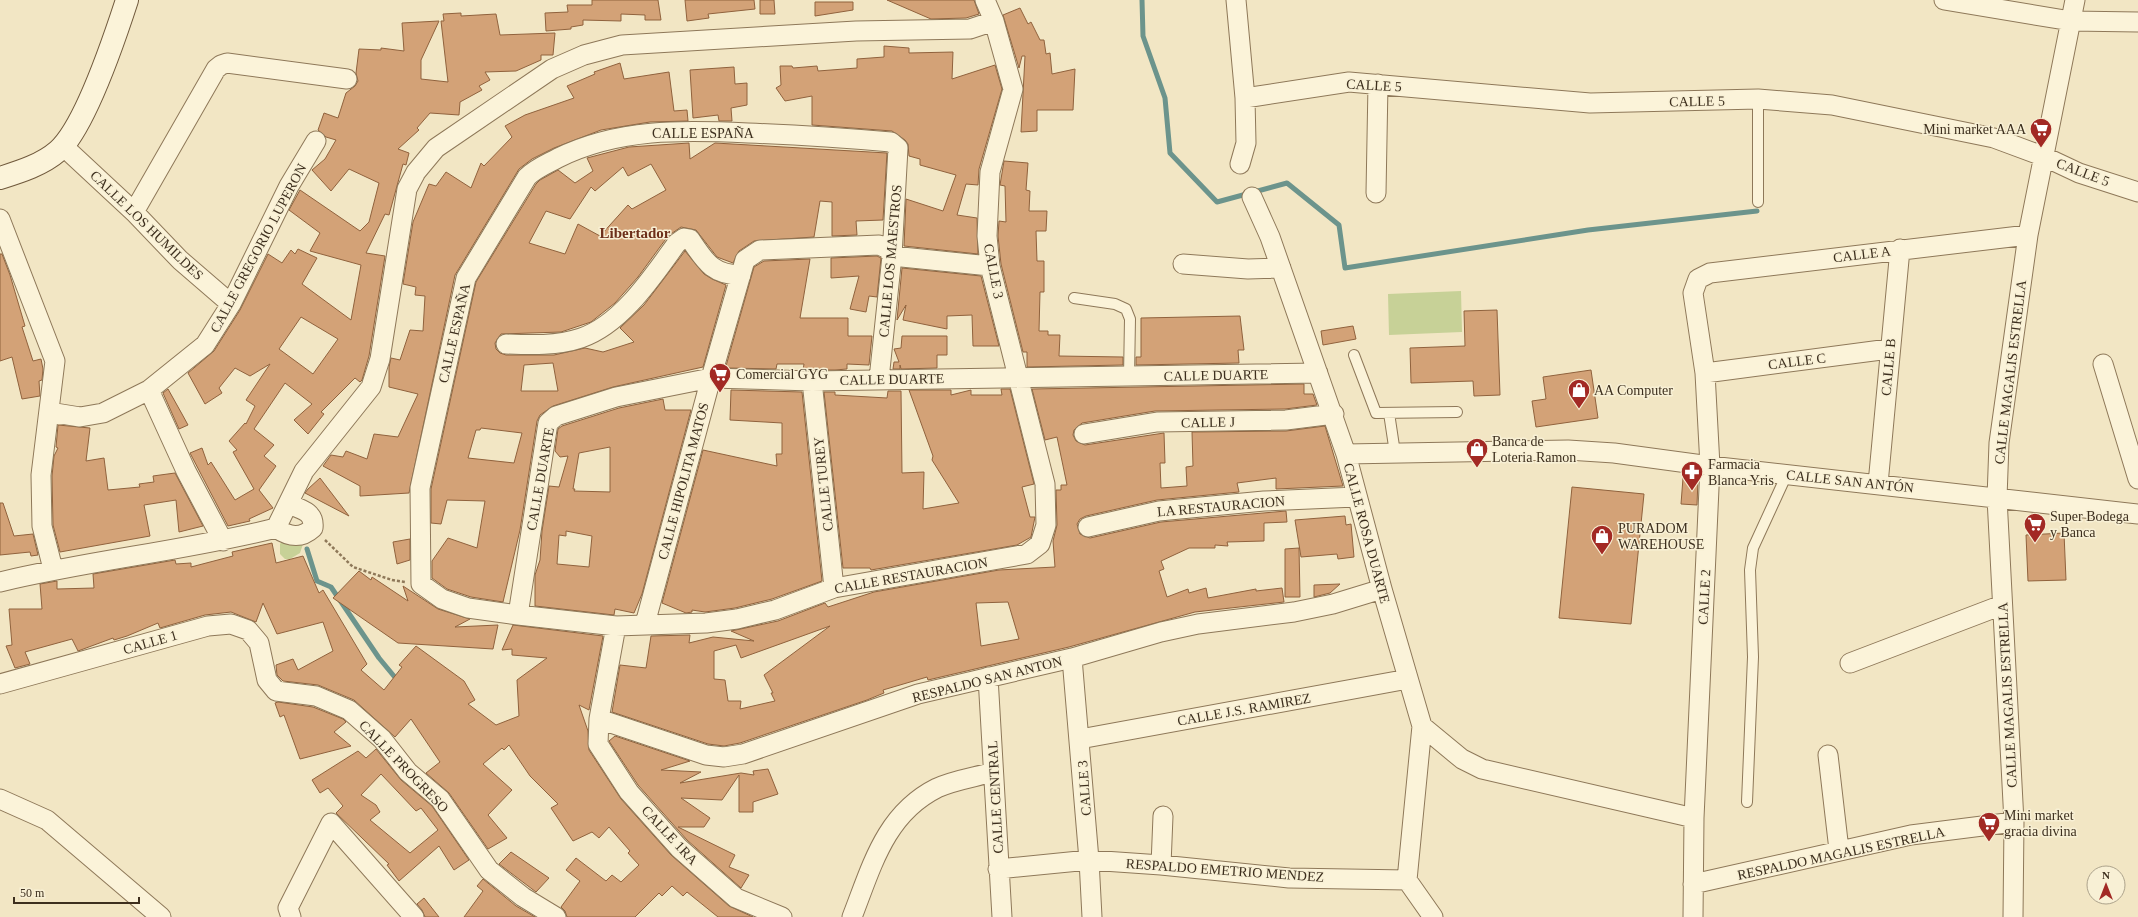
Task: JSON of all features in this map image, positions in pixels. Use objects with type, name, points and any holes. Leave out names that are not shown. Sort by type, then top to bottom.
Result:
[{"type":"street","name":"CALLE 3","points":[[984,0],[994,21],[1013,89],[990,172],[987,236],[990,266],[1045,484],[1046,525],[1040,544]]},
{"type":"street","points":[[1236,0],[1245,98],[1246,143],[1240,164]]},
{"type":"street","points":[[1944,0],[2071,21],[2138,22]]},
{"type":"street","name":"CALLE MAGALIS ESTRELLA","points":[[2013,917],[2014,822],[1997,498],[1999,443],[2028,235],[2045,157],[2075,0]]},
{"type":"street","points":[[0,178],[19,172],[50,158],[64,146],[79,121],[92,94],[123,1]]},
{"type":"street","points":[[276,528],[304,471],[371,387],[380,358],[407,189],[416,172],[436,148],[552,69],[584,55],[622,45],[856,31],[970,29],[994,21]]},
{"type":"street","points":[[134,212],[216,69],[221,65],[227,63],[346,79]]},
{"type":"street","name":"CALLE 5","points":[[1245,98],[1349,82],[1590,103],[1758,99],[1832,106],[1987,136],[2045,157],[2079,173],[2138,192]]},
{"type":"street","points":[[1376,193],[1378,84]]},
{"type":"street","name":"CALLE ESPAÑA","points":[[421,584],[420,488],[466,278],[527,177],[533,170],[566,154],[603,141],[638,133],[702,131],[792,135],[891,142],[895,144]]},
{"type":"street","name":"CALLE GREGORIO LUPERON","points":[[49,412],[80,417],[103,413],[149,390],[205,346],[231,304],[289,186],[316,141]]},
{"type":"street","name":"CALLE LOS MAESTROS","points":[[879,379],[892,256],[898,148],[895,144]]},
{"type":"street","name":"CALLE LOS HUMILDES","points":[[64,146],[134,212],[180,260],[231,304]]},
{"type":"street","name":"CALLE ROSA DUARTE","points":[[1252,197],[1262,214],[1334,414],[1346,454],[1356,497],[1422,726],[1407,880]]},
{"type":"street","points":[[0,219],[55,361],[41,475],[42,526],[53,569]]},
{"type":"street","name":"CALLE A","points":[[1698,279],[1710,272],[2028,235]]},
{"type":"street","points":[[506,344],[547,345],[580,338],[604,327],[613,320],[642,288],[677,242],[684,238],[690,239],[704,260],[718,272],[729,275],[741,275]]},
{"type":"street","name":"CALLE HIPOLITA MATOS","points":[[645,624],[710,378],[745,260],[760,250],[879,245],[888,249],[892,256]]},
{"type":"street","name":"CALLE B","points":[[1878,484],[1900,250]]},
{"type":"street","points":[[892,256],[990,266]]},
{"type":"street","points":[[1183,264],[1248,270],[1281,268]]},
{"type":"street","name":"CALLE 2","points":[[1693,917],[1694,818],[1710,466],[1705,373],[1693,293],[1698,279]]},
{"type":"street","name":"CALLE C","points":[[1705,373],[1890,349]]},
{"type":"street","points":[[2103,364],[2138,479]]},
{"type":"street","name":"CALLE DUARTE","points":[[518,615],[548,423],[551,418],[616,397],[710,378],[812,381],[1318,373]]},
{"type":"street","name":"CALLE TUREY","points":[[812,381],[834,588]]},
{"type":"street","points":[[149,390],[186,471],[223,541]]},
{"type":"street","name":"CALLE J","points":[[1084,434],[1157,422],[1286,420],[1334,414]]},
{"type":"street","name":"CALLE SAN ANTÓN","points":[[1346,454],[1568,450],[1614,453],[1710,466],[2138,514]]},
{"type":"street","name":"LA RESTAURACION","points":[[1088,527],[1159,511],[1264,501],[1356,497]]},
{"type":"street","points":[[0,582],[53,569],[223,541],[276,528],[285,534],[294,536],[302,535],[313,528],[314,521],[311,515],[302,509],[288,504]]},
{"type":"street","name":"CALLE RESTAURACION","points":[[616,626],[706,623],[737,619],[775,610],[834,588],[1027,554],[1040,544]]},
{"type":"street","points":[[421,584],[442,599],[468,608],[616,626],[599,720]]},
{"type":"street","name":"RESPALDO SAN ANTON","points":[[599,720],[706,755],[724,757],[743,754],[918,694],[1072,658],[1161,632],[1198,624],[1294,612],[1333,604],[1382,588]]},
{"type":"street","points":[[1850,663],[2002,605]]},
{"type":"street","name":"CALLE 1","points":[[0,684],[208,626],[231,624],[248,630],[259,643],[266,680]]},
{"type":"street","name":"CALLE 3","points":[[1072,658],[1080,739],[1092,917]]},
{"type":"street","name":"CALLE CENTRAL","points":[[988,677],[1002,917]]},
{"type":"street","name":"CALLE J.S. RAMIREZ","points":[[1080,739],[1408,679]]},
{"type":"street","name":"CALLE PROGRESO","points":[[266,680],[276,691],[316,696],[349,710],[382,739],[408,772],[440,799],[489,870],[523,897],[556,917]]},
{"type":"street","name":"CALLE 1RA","points":[[599,720],[598,744],[629,792],[679,848],[736,898],[782,917]]},
{"type":"street","points":[[1422,726],[1462,759],[1482,769],[1694,818]]},
{"type":"street","points":[[1828,755],[1839,850]]},
{"type":"street","points":[[852,917],[883,838],[907,808],[938,787],[993,772]]},
{"type":"street","points":[[0,799],[47,820],[161,917]]},
{"type":"street","points":[[1161,865],[1163,816]]},
{"type":"street","name":"RESPALDO MAGALIS ESTRELLA","points":[[1693,884],[1911,835],[2014,822]]},
{"type":"street","points":[[291,917],[288,908],[331,823],[414,917]]},
{"type":"street","name":"RESPALDO EMETRIO MENDEZ","points":[[998,869],[1089,860],[1161,865],[1289,878],[1407,880]]},
{"type":"street","points":[[1407,880],[1433,917]]},
{"type":"lane","points":[[1758,99],[1758,202]]},
{"type":"lane","points":[[1074,298],[1115,304],[1126,309],[1130,319],[1129,376]]},
{"type":"lane","points":[[1354,355],[1373,409],[1376,413],[1457,412]]},
{"type":"lane","points":[[1389,413],[1395,453]]},
{"type":"lane","points":[[1746,802],[1753,657],[1750,570],[1753,548],[1787,474]]},
{"type":"path","points":[[313,528],[353,567],[392,580],[421,584]]},
{"type":"green space","points":[[1461,291],[1462,332],[1389,335],[1388,294]]},
{"type":"green space","points":[[283,540],[297,540],[303,544],[300,553],[290,559],[285,559],[280,554],[280,544]]},
{"type":"building","points":[[592,0],[658,0],[661,20],[645,20],[645,15],[621,14],[621,21],[583,20],[583,25],[571,27],[571,29],[546,31],[545,13],[568,12],[567,5],[592,5]]},
{"type":"building","points":[[685,0],[754,0],[755,9],[708,14],[709,18],[687,21]]},
{"type":"building","points":[[760,0],[774,0],[775,14],[760,14]]},
{"type":"building","points":[[887,0],[974,0],[979,14],[966,18],[931,19]]},
{"type":"building","points":[[815,2],[853,2],[853,10],[815,16]]},
{"type":"building","points":[[1020,8],[1028,24],[1031,22],[1040,40],[1044,40],[1046,54],[1050,53],[1052,74],[1075,69],[1073,110],[1037,110],[1037,131],[1021,132],[1025,56],[1022,56],[1019,68],[1003,15]]},
{"type":"building","points":[[461,13],[461,16],[496,14],[500,35],[555,33],[553,55],[541,55],[541,60],[516,71],[485,72],[490,80],[479,86],[482,90],[460,102],[459,115],[430,113],[417,128],[419,130],[398,149],[409,153],[406,165],[403,164],[389,215],[385,214],[366,253],[385,256],[369,356],[362,380],[360,382],[355,378],[321,412],[324,414],[308,434],[294,420],[312,404],[285,383],[254,429],[274,445],[264,456],[276,466],[259,490],[273,508],[249,519],[250,521],[228,526],[190,453],[202,448],[208,465],[211,462],[235,500],[254,489],[233,452],[237,450],[229,441],[245,423],[246,424],[255,406],[246,400],[270,364],[250,376],[235,368],[219,388],[222,393],[205,404],[188,373],[214,351],[240,310],[268,254],[282,263],[291,250],[295,254],[298,249],[317,258],[302,284],[351,320],[361,265],[310,251],[320,233],[289,210],[300,190],[360,231],[369,222],[379,183],[349,169],[331,191],[312,170],[325,159],[336,140],[326,137],[318,130],[324,113],[338,118],[346,93],[355,86],[358,81],[356,73],[359,49],[381,50],[381,48],[404,51],[402,23],[439,21],[421,60],[421,79],[448,82],[441,21],[444,21],[443,14]],"holes":[[[301,317],[338,339],[313,374],[279,349]]]},
{"type":"building","points":[[884,46],[909,48],[909,53],[953,52],[952,79],[995,65],[1002,89],[979,169],[978,185],[966,184],[957,215],[977,218],[978,254],[904,246],[906,199],[943,211],[956,175],[920,165],[920,159],[909,156],[908,144],[905,140],[892,131],[812,125],[812,96],[785,101],[776,88],[781,85],[780,66],[792,66],[793,68],[817,66],[818,71],[857,68],[857,59],[884,57]]},
{"type":"building","points":[[620,63],[624,79],[669,72],[674,111],[687,110],[688,121],[650,122],[601,130],[554,148],[532,159],[519,169],[455,275],[409,493],[360,496],[360,486],[323,466],[331,455],[343,457],[346,451],[367,459],[374,434],[398,437],[418,394],[389,387],[389,367],[391,358],[400,360],[410,330],[423,331],[425,296],[415,295],[416,287],[403,284],[413,222],[429,184],[436,186],[446,172],[471,188],[481,163],[484,166],[512,137],[505,126],[525,115],[574,98],[567,86],[595,74],[594,72]]},
{"type":"building","points":[[734,67],[735,84],[747,83],[747,105],[731,108],[732,121],[719,121],[718,115],[693,118],[690,70]]},
{"type":"building","points":[[689,143],[690,159],[715,143],[887,153],[883,220],[856,221],[857,235],[832,236],[832,202],[820,201],[814,237],[754,241],[739,251],[733,263],[717,257],[696,230],[681,227],[668,236],[638,277],[615,303],[591,322],[561,332],[501,334],[495,343],[496,349],[500,353],[506,355],[554,355],[585,348],[603,352],[634,342],[620,328],[644,305],[685,251],[704,274],[726,285],[703,367],[613,387],[553,406],[540,415],[537,421],[520,530],[503,602],[471,597],[447,589],[432,578],[432,561],[448,538],[477,548],[485,501],[447,500],[441,524],[431,523],[431,489],[476,282],[536,184],[540,180],[558,170],[575,183],[593,171],[587,158],[629,147]],"holes":[[[651,164],[666,190],[632,209],[628,205],[600,236],[578,224],[565,254],[529,243],[546,211],[570,219],[591,187],[595,191],[623,167],[628,176]],[[553,363],[558,391],[521,391],[524,365]],[[481,428],[522,433],[514,463],[468,458],[476,430],[480,430]]]},
{"type":"building","points":[[1004,161],[1028,163],[1026,190],[1030,191],[1029,211],[1047,211],[1046,231],[1036,231],[1037,261],[1044,261],[1044,292],[1040,292],[1039,331],[1048,331],[1048,335],[1060,335],[1059,356],[1123,357],[1123,365],[1027,367],[1027,352],[1023,352],[1001,264],[998,236],[999,221],[1006,222],[1005,186],[1000,185]]},
{"type":"building","points":[[0,254],[2,254],[10,275],[25,326],[22,327],[33,361],[41,359],[43,369],[42,380],[39,381],[40,396],[22,399],[12,357],[0,361]]},
{"type":"building","points":[[877,256],[881,258],[877,297],[869,296],[866,312],[850,309],[859,276],[831,278],[831,258]]},
{"type":"building","points":[[810,259],[800,318],[848,318],[848,336],[872,336],[869,365],[847,364],[847,369],[835,370],[803,370],[804,364],[777,364],[776,369],[728,368],[726,366],[754,267],[764,261]]},
{"type":"building","points":[[902,268],[981,276],[999,346],[973,346],[972,315],[947,316],[947,329],[903,320],[906,305],[897,320]]},
{"type":"building","points":[[1497,310],[1500,395],[1474,396],[1473,381],[1411,383],[1410,348],[1465,346],[1464,311]]},
{"type":"building","points":[[1240,316],[1244,350],[1238,350],[1239,363],[1136,365],[1136,357],[1141,357],[1141,318]]},
{"type":"building","points":[[1353,326],[1356,339],[1323,345],[1321,331]]},
{"type":"building","points":[[902,336],[947,336],[947,355],[937,355],[937,368],[901,369],[900,365],[900,369],[893,369],[894,362],[899,362],[894,349],[901,348]]},
{"type":"building","points":[[1591,370],[1598,418],[1536,427],[1532,401],[1546,399],[1543,377]]},
{"type":"building","points":[[1304,384],[1304,394],[1313,394],[1317,405],[1285,409],[1155,411],[1082,423],[1074,430],[1073,435],[1076,441],[1085,445],[1164,433],[1165,463],[1160,463],[1161,488],[1187,486],[1186,467],[1193,466],[1192,432],[1286,431],[1325,426],[1343,486],[1276,489],[1276,478],[1237,483],[1239,492],[1157,500],[1086,516],[1080,519],[1077,524],[1080,534],[1090,538],[1161,522],[1286,511],[1287,522],[1264,523],[1264,541],[1227,542],[1228,546],[1215,545],[1215,548],[1189,548],[1161,561],[1164,569],[1159,571],[1167,597],[1188,589],[1189,593],[1206,588],[1208,598],[1256,589],[1256,591],[1282,588],[1284,602],[1195,612],[1069,647],[928,680],[927,677],[883,690],[884,693],[867,700],[740,743],[724,746],[708,744],[612,712],[620,665],[646,668],[651,636],[690,635],[689,643],[713,637],[754,641],[731,631],[778,621],[825,603],[828,607],[874,592],[999,570],[1055,567],[1053,541],[1057,525],[1056,490],[1061,490],[1061,485],[1067,485],[1057,437],[1045,440],[1032,389]],"holes":[[[1008,602],[1019,639],[981,646],[976,603]],[[830,626],[764,675],[773,693],[771,693],[775,701],[740,709],[741,701],[728,701],[725,680],[714,679],[714,651],[736,645],[741,658]]]},
{"type":"building","points":[[168,389],[188,425],[179,429],[163,393]]},
{"type":"building","points":[[1001,389],[1010,389],[1034,484],[1022,487],[1030,517],[1035,517],[1031,537],[1017,545],[871,570],[870,568],[843,568],[824,392],[835,392],[835,395],[887,398],[888,391],[901,391],[902,473],[924,472],[923,509],[959,503],[932,460],[933,456],[909,390],[951,390],[951,395],[971,390],[971,395],[1002,395]]},
{"type":"building","points":[[731,390],[802,392],[822,581],[772,599],[735,608],[705,612],[692,610],[692,612],[686,613],[662,603],[703,450],[777,466],[776,454],[782,454],[782,423],[730,420]]},
{"type":"building","points":[[663,399],[665,410],[691,410],[642,594],[634,613],[615,609],[614,615],[535,606],[535,575],[540,560],[542,531],[549,486],[559,487],[568,456],[560,457],[555,451],[558,429],[562,426],[619,408]],"holes":[[[610,447],[610,492],[574,491],[575,489],[573,489],[579,453]],[[566,531],[592,536],[589,567],[557,564],[559,535],[566,536]]]},
{"type":"building","points":[[58,425],[90,428],[86,461],[104,458],[108,490],[140,487],[139,484],[154,482],[153,476],[175,473],[203,526],[179,532],[176,500],[144,505],[150,536],[60,552],[53,525],[52,476],[54,456],[58,448],[56,447]]},
{"type":"building","points":[[320,478],[349,516],[305,493]]},
{"type":"building","name":"Farmacia Blanca Yris","points":[[1683,478],[1698,479],[1697,505],[1681,504]]},
{"type":"building","name":"PURADOM WAREHOUSE","points":[[1572,487],[1644,494],[1631,624],[1559,618]]},
{"type":"building","points":[[0,503],[3,503],[14,536],[33,534],[38,555],[31,556],[30,552],[0,555]]},
{"type":"building","points":[[1345,516],[1346,525],[1351,524],[1354,557],[1338,559],[1337,554],[1301,557],[1295,520]]},
{"type":"building","points":[[2064,533],[2066,580],[2028,581],[2026,535]]},
{"type":"building","points":[[410,539],[410,560],[397,564],[393,542]]},
{"type":"building","points":[[272,543],[276,563],[303,556],[319,593],[323,590],[367,664],[361,670],[384,690],[402,667],[399,665],[416,646],[464,681],[475,700],[468,704],[496,725],[519,716],[517,680],[547,658],[512,655],[512,649],[502,650],[513,625],[603,636],[589,710],[579,705],[588,731],[589,750],[621,799],[671,855],[729,906],[753,917],[718,917],[687,892],[683,896],[672,886],[662,896],[659,893],[635,917],[567,917],[565,911],[561,907],[580,881],[566,870],[576,858],[606,881],[612,875],[621,882],[639,865],[628,853],[630,851],[609,827],[599,838],[592,832],[573,841],[551,808],[558,804],[530,776],[509,745],[504,750],[502,748],[483,764],[512,790],[488,815],[507,838],[488,849],[449,793],[426,773],[440,762],[411,719],[395,737],[354,700],[318,685],[283,681],[277,675],[276,665],[293,659],[298,670],[333,651],[323,622],[277,634],[263,603],[256,622],[231,612],[205,615],[160,628],[158,623],[127,636],[114,640],[113,638],[78,651],[72,639],[25,652],[30,664],[15,668],[6,646],[12,645],[9,609],[42,609],[40,584],[57,581],[57,589],[94,588],[93,574],[175,560],[176,564],[191,563],[191,567],[233,556],[232,552]]},
{"type":"building","points":[[1299,548],[1300,597],[1285,597],[1285,549]]},
{"type":"building","points":[[359,571],[371,580],[372,577],[408,601],[403,586],[438,609],[470,619],[455,627],[498,625],[493,649],[398,643],[333,598]]},
{"type":"building","points":[[1340,584],[1330,593],[1314,597],[1314,585]]},
{"type":"building","points":[[278,702],[313,707],[343,719],[346,722],[334,732],[351,746],[300,759],[284,715],[280,717],[275,703]]},
{"type":"building","points":[[615,736],[690,761],[661,770],[701,772],[680,783],[741,773],[754,775],[753,771],[768,769],[778,794],[753,802],[753,812],[739,812],[739,775],[722,800],[681,798],[710,818],[704,827],[678,827],[735,855],[729,867],[749,875],[741,888],[687,840],[638,785],[609,741]]},
{"type":"building","points":[[376,749],[401,780],[432,806],[469,860],[454,870],[439,846],[399,881],[387,865],[389,864],[336,813],[343,806],[328,788],[320,793],[312,780],[358,751],[366,758]],"holes":[[[381,774],[416,811],[421,808],[438,830],[410,853],[370,820],[380,812],[376,805],[361,795]]]},
{"type":"building","points":[[511,852],[549,878],[536,892],[499,864]]},
{"type":"building","points":[[483,879],[516,906],[535,917],[464,917],[483,891],[477,886]]},
{"type":"building","points":[[424,898],[439,917],[425,917],[417,904]]},
{"type":"waterway","points":[[1142,0],[1143,36],[1165,98],[1170,153],[1217,202],[1287,183],[1339,225],[1345,268],[1588,230],[1757,211]]},
{"type":"waterway","points":[[307,549],[317,581],[331,587],[379,658],[398,681]]},
{"type":"place","name":"Mini market AAA","points":[[2041,148]]},
{"type":"place","name":"Comercial GYG","points":[[720,394]]},
{"type":"place","name":"AA Computer","points":[[1579,410]]},
{"type":"place","name":"Banca de Loteria Ramon","points":[[1477,468]]},
{"type":"place","name":"Farmacia Blanca Yris","points":[[1692,492]]},
{"type":"place","name":"Super Bodega y Banca","points":[[2035,544]]},
{"type":"place","name":"PURADOM WAREHOUSE","points":[[1602,556]]},
{"type":"place","name":"Mini market gracia divina","points":[[1989,842]]},
{"type":"district","name":"Libertador","points":[[635,233]]}]
